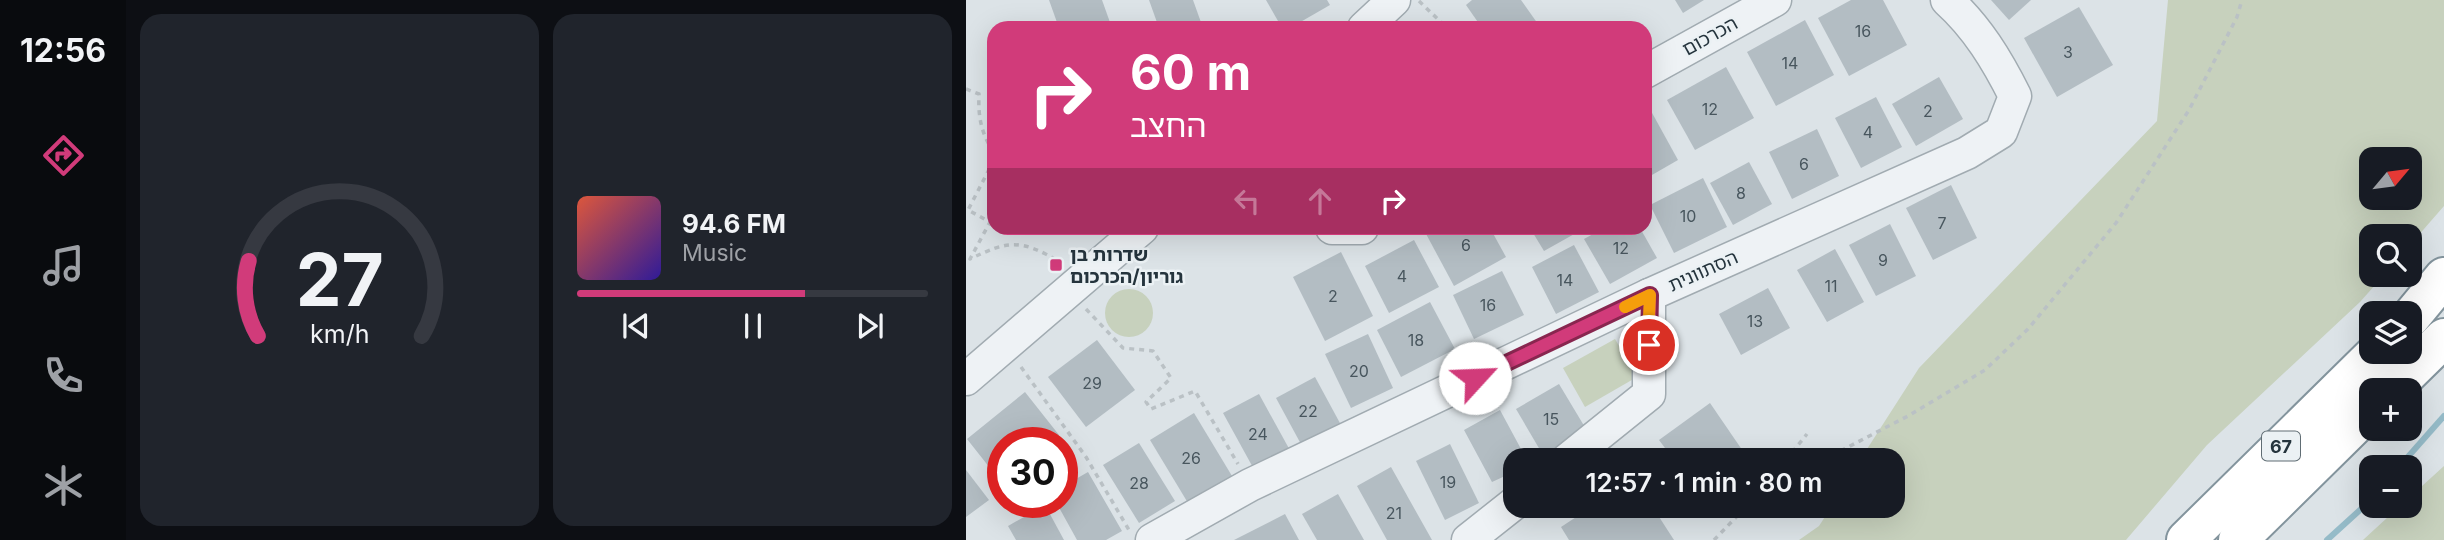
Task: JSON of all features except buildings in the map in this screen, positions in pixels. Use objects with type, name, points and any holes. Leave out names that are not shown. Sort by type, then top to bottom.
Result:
[{"type":"highway","points":[[2422,304],[2444,277]]},
{"type":"highway","points":[[2403,378],[2444,338]]},
{"type":"highway","name":"67","points":[[2186,540],[2364,364]]},
{"type":"highway","name":"67","points":[[2238,540],[2359,422]]},
{"type":"street","points":[[1372,21],[1394,0]]},
{"type":"street","name":"הכרכום","points":[[1652,68],[1775,0]]},
{"type":"street","name":"הסתוונית","points":[[1152,540],[1250,485],[1650,295],[1968,153],[2001,132],[2015,96],[1996,59],[1961,12],[1947,0]]},
{"type":"street","points":[[966,379],[1134,235]]},
{"type":"street","points":[[1582,448],[1649,394],[1650,295]]},
{"type":"street","points":[[1468,540],[1503,512]]},
{"type":"path","points":[[1418,0],[1440,21]]},
{"type":"path","points":[[1846,448],[1908,416],[1985,370],[2028,329],[2116,223],[2189,110],[2237,17],[2242,0]]},
{"type":"path","points":[[966,89],[979,94],[978,116],[987,142]]},
{"type":"path","points":[[987,173],[968,210],[987,220]]},
{"type":"path","points":[[987,228],[970,259],[1003,243],[1040,250],[1077,284],[1123,348],[1153,352],[1165,369],[1171,378],[1146,402],[1151,409],[1195,391],[1250,485]]},
{"type":"path","points":[[1006,345],[1086,457],[1135,540]]},
{"type":"path","points":[[1796,448],[1807,434]]},
{"type":"path","points":[[1714,540],[1735,518]]},
{"type":"green space","points":[[2168,0],[2444,0],[2444,206],[2422,231],[2422,224],[2359,224],[2359,287],[2373,287],[2207,445],[2126,540],[1799,540],[1819,526],[1824,518],[1905,518],[1905,448],[1868,448],[1919,368],[2157,121]]},
{"type":"green space","points":[[1129,289],[1146,296],[1153,313],[1146,330],[1129,337],[1112,330],[1105,313],[1112,296]]},
{"type":"green space","points":[[1615,339],[1637,377],[1585,407],[1563,368]]},
{"type":"green space","points":[[2444,466],[2444,540],[2363,540],[2387,518],[2422,518],[2422,486]]},
{"type":"waterway","points":[[2410,455],[2444,416]]},
{"type":"waterway","points":[[2327,540],[2359,511]]},
{"type":"slow traffic","points":[[1625,307],[1650,295],[1649,317]]},
{"type":"place","name":"שדרות בן גוריון/הכרכום","points":[[1056,265]]},
{"type":"route","points":[[1475,378],[1650,295],[1649,345]]}]
